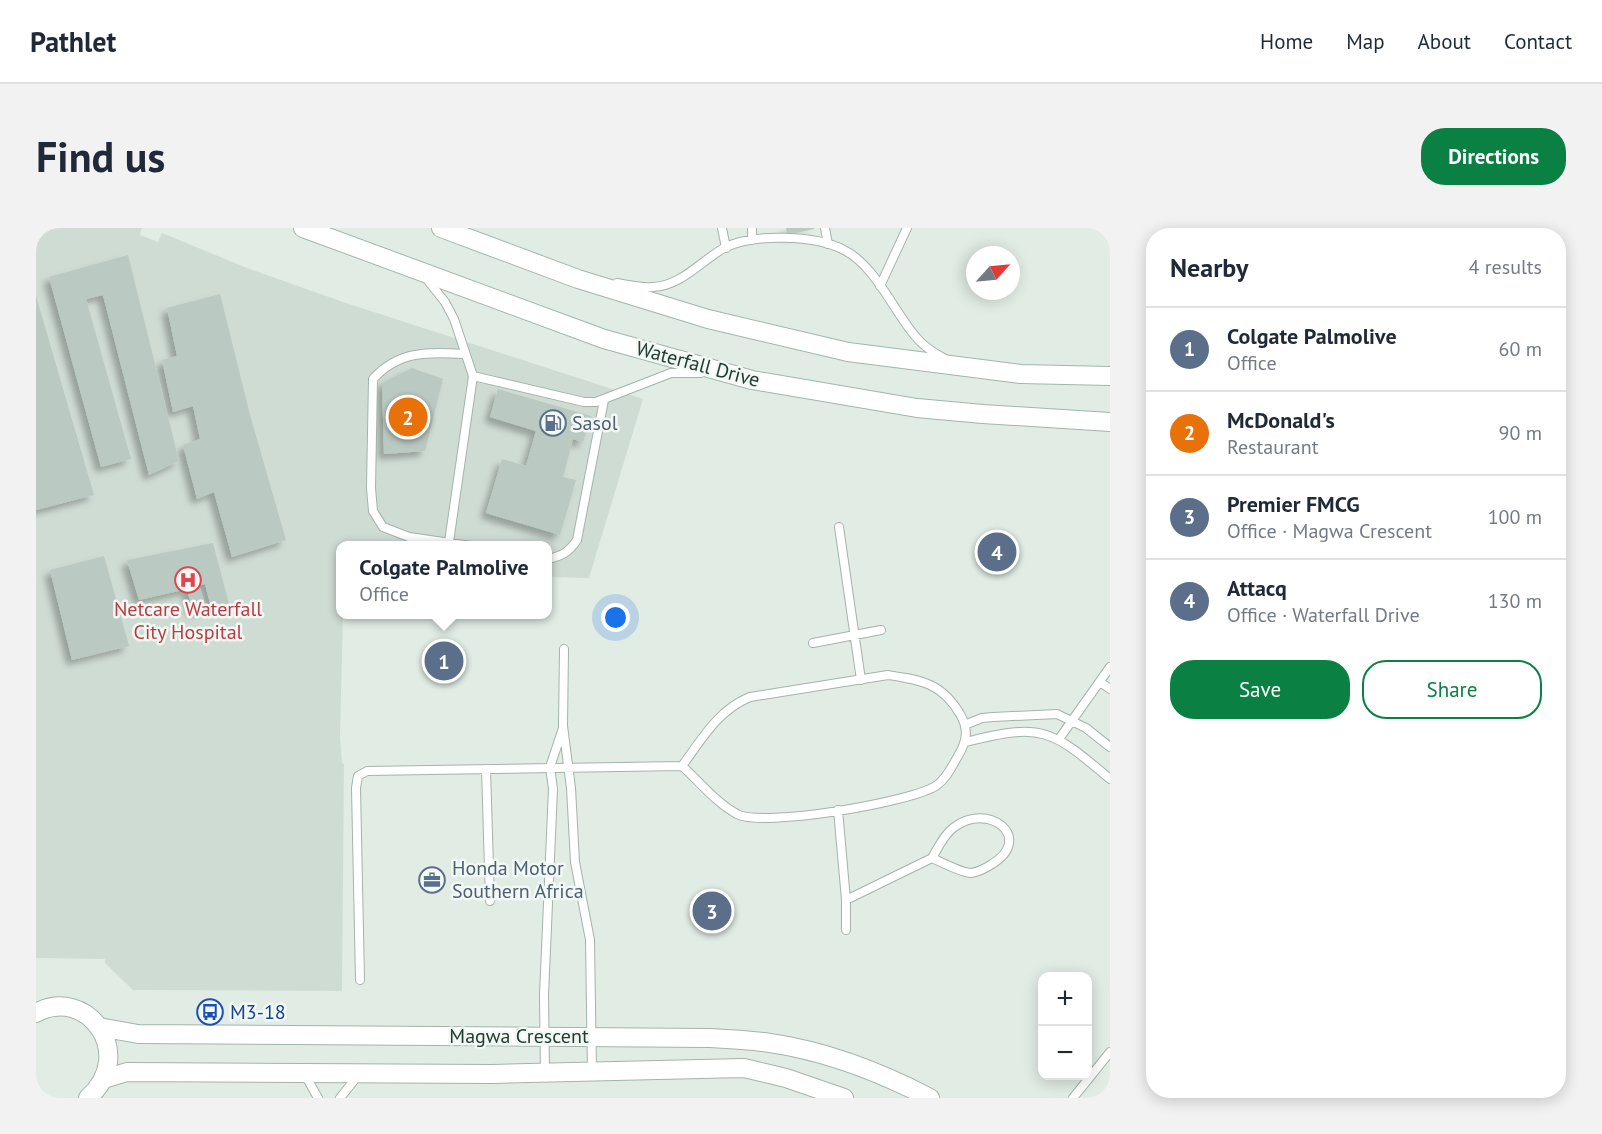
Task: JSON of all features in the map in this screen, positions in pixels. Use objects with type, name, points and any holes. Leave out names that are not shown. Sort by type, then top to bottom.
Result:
[{"type":"street","name":"Waterfall Drive","points":[[303,228],[604,339],[752,380],[917,408],[1110,422]]},
{"type":"street","points":[[441,228],[578,279],[708,319],[848,352],[1021,374],[1110,376]]},
{"type":"street","points":[[36,1013],[57,1007],[73,1009],[87,1016],[99,1027],[106,1040],[110,1056],[99,1089],[88,1098]]},
{"type":"street","name":"Magwa Crescent","points":[[99,1027],[138,1034],[710,1038],[770,1043],[820,1054],[891,1078],[930,1098]]},
{"type":"street","name":"Magwa Crescent","points":[[104,1079],[127,1072],[545,1073],[744,1068],[786,1078],[844,1098]]},
{"type":"lane","points":[[722,228],[726,248]]},
{"type":"lane","points":[[752,228],[752,240]]},
{"type":"lane","points":[[825,228],[828,244]]},
{"type":"lane","points":[[880,286],[907,228]]},
{"type":"lane","points":[[578,279],[653,288],[673,282],[726,248],[752,240],[796,238],[828,244],[854,256],[880,286],[916,337],[928,349],[957,366]]},
{"type":"lane","points":[[421,272],[445,302],[454,319],[473,376],[449,541]]},
{"type":"lane","points":[[441,541],[409,537],[383,527],[373,511],[371,488],[373,379],[382,369],[398,359],[417,354],[465,354]]},
{"type":"lane","points":[[473,376],[584,402],[603,400],[670,373],[718,374],[752,380]]},
{"type":"lane","points":[[552,558],[560,557],[571,549],[577,540],[603,400]]},
{"type":"lane","points":[[839,527],[861,680]]},
{"type":"lane","points":[[813,643],[881,630]]},
{"type":"lane","points":[[564,649],[563,726],[569,768],[575,862],[590,940],[592,1072]]},
{"type":"lane","points":[[1059,739],[1110,667]]},
{"type":"lane","points":[[360,980],[356,788],[358,776],[367,771],[682,766],[738,815],[756,819],[884,803],[926,792],[946,777],[966,742],[967,724],[948,695],[934,686],[910,678],[888,675],[750,697],[735,703],[718,718],[682,766]]},
{"type":"lane","points":[[1100,682],[1110,689]]},
{"type":"lane","points":[[967,724],[982,718],[1057,714],[1073,721],[1110,747]]},
{"type":"lane","points":[[545,1073],[544,995],[552,789],[550,767],[563,726]]},
{"type":"lane","points":[[966,742],[1013,731],[1032,731],[1059,739],[1110,779]]},
{"type":"lane","points":[[486,769],[490,901]]},
{"type":"lane","points":[[838,810],[846,900],[846,930]]},
{"type":"lane","points":[[846,900],[932,858],[944,837],[964,820],[977,817],[997,822],[1006,831],[1010,840],[1008,849],[1002,858],[979,871],[969,873],[932,858]]},
{"type":"lane","points":[[1073,1098],[1110,1052]]},
{"type":"lane","points":[[304,1073],[318,1098]]},
{"type":"lane","points":[[340,1098],[360,1073]]},
{"type":"shaded area","name":"Netcare Waterfall City Hospital","points":[[36,228],[142,228],[140,235],[158,242],[162,233],[247,268],[343,302],[643,399],[589,578],[552,577],[552,541],[336,541],[336,619],[343,619],[340,736],[342,763],[344,764],[342,991],[133,990],[105,963],[105,959],[36,958]]},
{"type":"building","points":[[786,228],[814,228],[814,229],[787,235]]},
{"type":"building","points":[[128,255],[179,461],[149,475],[103,295],[86,299],[131,459],[101,467],[49,277]]},
{"type":"building","points":[[220,294],[250,415],[286,540],[232,557],[214,492],[197,499],[183,445],[200,439],[193,406],[173,412],[162,360],[177,356],[167,308]]},
{"type":"building","points":[[36,296],[94,495],[36,510]]},
{"type":"building","points":[[412,368],[443,379],[425,451],[384,454],[382,383]]},
{"type":"building","points":[[498,389],[591,416],[583,442],[573,439],[563,477],[576,480],[560,535],[486,513],[502,459],[526,466],[536,431],[490,417]]},
{"type":"building","points":[[213,543],[229,604],[211,607],[205,584],[199,585],[206,607],[193,612],[187,589],[139,600],[127,560]]},
{"type":"building","points":[[104,556],[129,646],[72,660],[50,570]]},
{"type":"place","name":"McDonald's","points":[[408,417]]},
{"type":"place","name":"Sasol","points":[[553,423]]},
{"type":"place","name":"Attacq","points":[[997,552]]},
{"type":"place","name":"Netcare Waterfall City Hospital","points":[[188,580]]},
{"type":"place","name":"Colgate Palmolive","points":[[444,661]]},
{"type":"place","name":"Honda Motor Southern Africa","points":[[432,880]]},
{"type":"place","name":"Premier FMCG","points":[[712,911]]},
{"type":"place","name":"M3-18","points":[[210,1012]]}]
